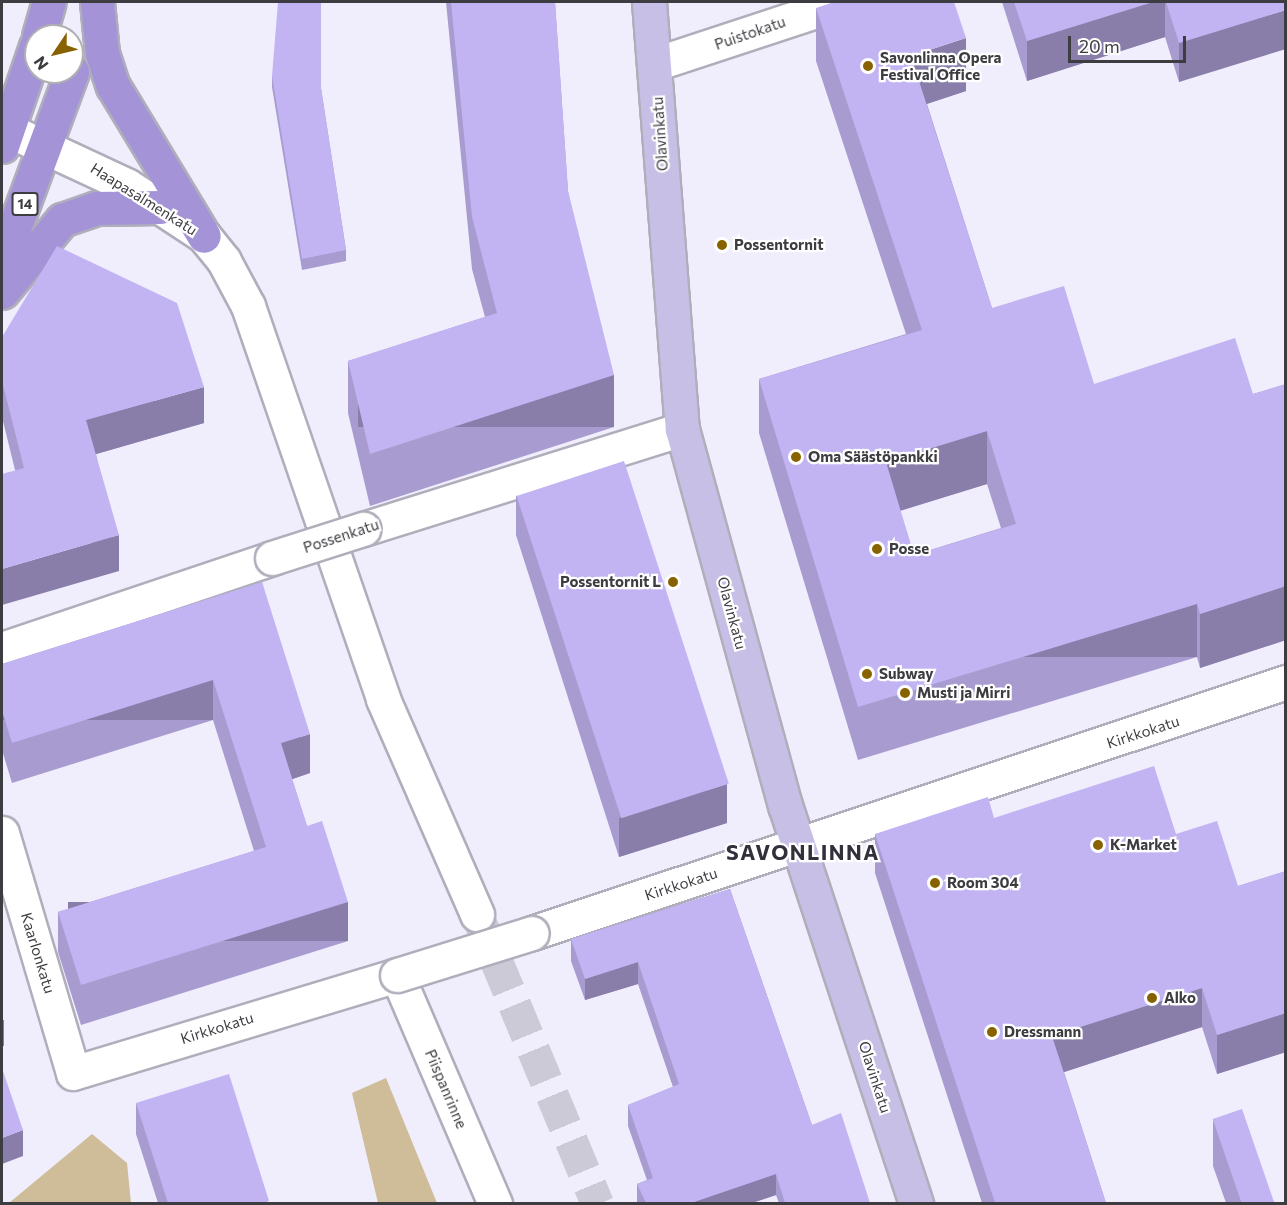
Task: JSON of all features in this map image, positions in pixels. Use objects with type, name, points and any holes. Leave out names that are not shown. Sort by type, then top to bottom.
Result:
[{"type":"highway","points":[[43,24],[49,2]]},
{"type":"highway","points":[[97,2],[102,53],[113,86],[204,236]]},
{"type":"highway","name":"14","points":[[84,38],[97,2]]},
{"type":"highway","points":[[4,138],[24,80]]},
{"type":"highway","name":"14","points":[[2,261],[68,84]]},
{"type":"highway","points":[[2,292],[63,220],[97,208],[160,207]]},
{"type":"main road","name":"Olavinkatu","points":[[649,2],[682,429],[799,845],[916,1203]]},
{"type":"street","name":"Puistokatu","points":[[655,64],[844,2]]},
{"type":"street","name":"Haapasalmenkatu","points":[[4,138],[45,146],[160,207],[204,236],[248,306],[346,604],[477,914]]},
{"type":"street","name":"Possenkatu","points":[[2,649],[272,558],[682,429]]},
{"type":"street","name":"Kirkkokatu","points":[[73,1073],[532,933],[1286,682]]},
{"type":"street","name":"Kaarlonkatu","points":[[2,832],[73,1073]]},
{"type":"street","name":"Piispanrinne","points":[[397,975],[495,1203]]},
{"type":"shaded area","points":[[386,1078],[437,1203],[378,1203],[352,1093]]},
{"type":"shaded area","points":[[92,1134],[127,1163],[131,1203],[9,1203]]},
{"type":"building","points":[[278,2],[321,2],[321,88],[346,250],[302,259],[272,76]]},
{"type":"building","points":[[451,2],[555,2],[568,191],[614,375],[370,454],[348,361],[497,313],[472,217]]},
{"type":"building","points":[[834,2],[954,2],[966,38],[911,56],[992,308],[1064,286],[1094,384],[1235,338],[1253,394],[1286,384],[1286,586],[1200,614],[1197,604],[858,707],[759,379],[922,330],[816,8]],"holes":[[[987,431],[1016,524],[914,555],[886,462]]]},
{"type":"building","points":[[1014,2],[1153,2],[1027,41]]},
{"type":"building","points":[[1166,2],[1286,2],[1286,10],[1179,43]]},
{"type":"building","points":[[57,246],[177,303],[204,387],[86,420],[119,535],[2,569],[2,474],[24,468],[2,381],[2,337]]},
{"type":"building","points":[[624,461],[729,783],[621,818],[517,496]]},
{"type":"building","points":[[262,582],[310,734],[281,743],[307,826],[322,821],[348,902],[81,985],[58,912],[266,847],[213,680],[12,743],[2,711],[2,664]]},
{"type":"building","points":[[1154,766],[1176,834],[1217,821],[1238,886],[1286,871],[1286,1013],[1217,1035],[1202,988],[1052,1036],[1106,1203],[995,1203],[875,834],[988,797],[994,818]]},
{"type":"building","points":[[730,889],[812,1125],[841,1113],[870,1203],[785,1203],[776,1174],[691,1203],[646,1203],[637,1184],[653,1178],[628,1105],[679,1084],[638,962],[585,979],[571,939]]},
{"type":"building","points":[[2,1068],[23,1130],[2,1138]]},
{"type":"building","points":[[229,1074],[269,1201],[261,1203],[168,1203],[136,1103]]},
{"type":"building","points":[[1242,1109],[1275,1204],[1242,1204],[1213,1119]]},
{"type":"tunnel","points":[[477,914],[598,1204]]},
{"type":"place","name":"Savonlinna Opera Festival Office","points":[[868,66]]},
{"type":"place","name":"Possentornit","points":[[722,245]]},
{"type":"place","name":"Oma Säästöpankki","points":[[796,457]]},
{"type":"place","name":"Posse","points":[[877,549]]},
{"type":"place","name":"Possentornit L","points":[[673,582]]},
{"type":"place","name":"Subway","points":[[867,674]]},
{"type":"place","name":"Musti ja Mirri","points":[[905,693]]},
{"type":"place","name":"K-Market","points":[[1098,845]]},
{"type":"place","name":"Room 304","points":[[935,883]]},
{"type":"place","name":"Alko","points":[[1152,998]]},
{"type":"place","name":"Dressmann","points":[[992,1032]]},
{"type":"district","name":"SAVONLINNA","points":[[803,852]]}]
